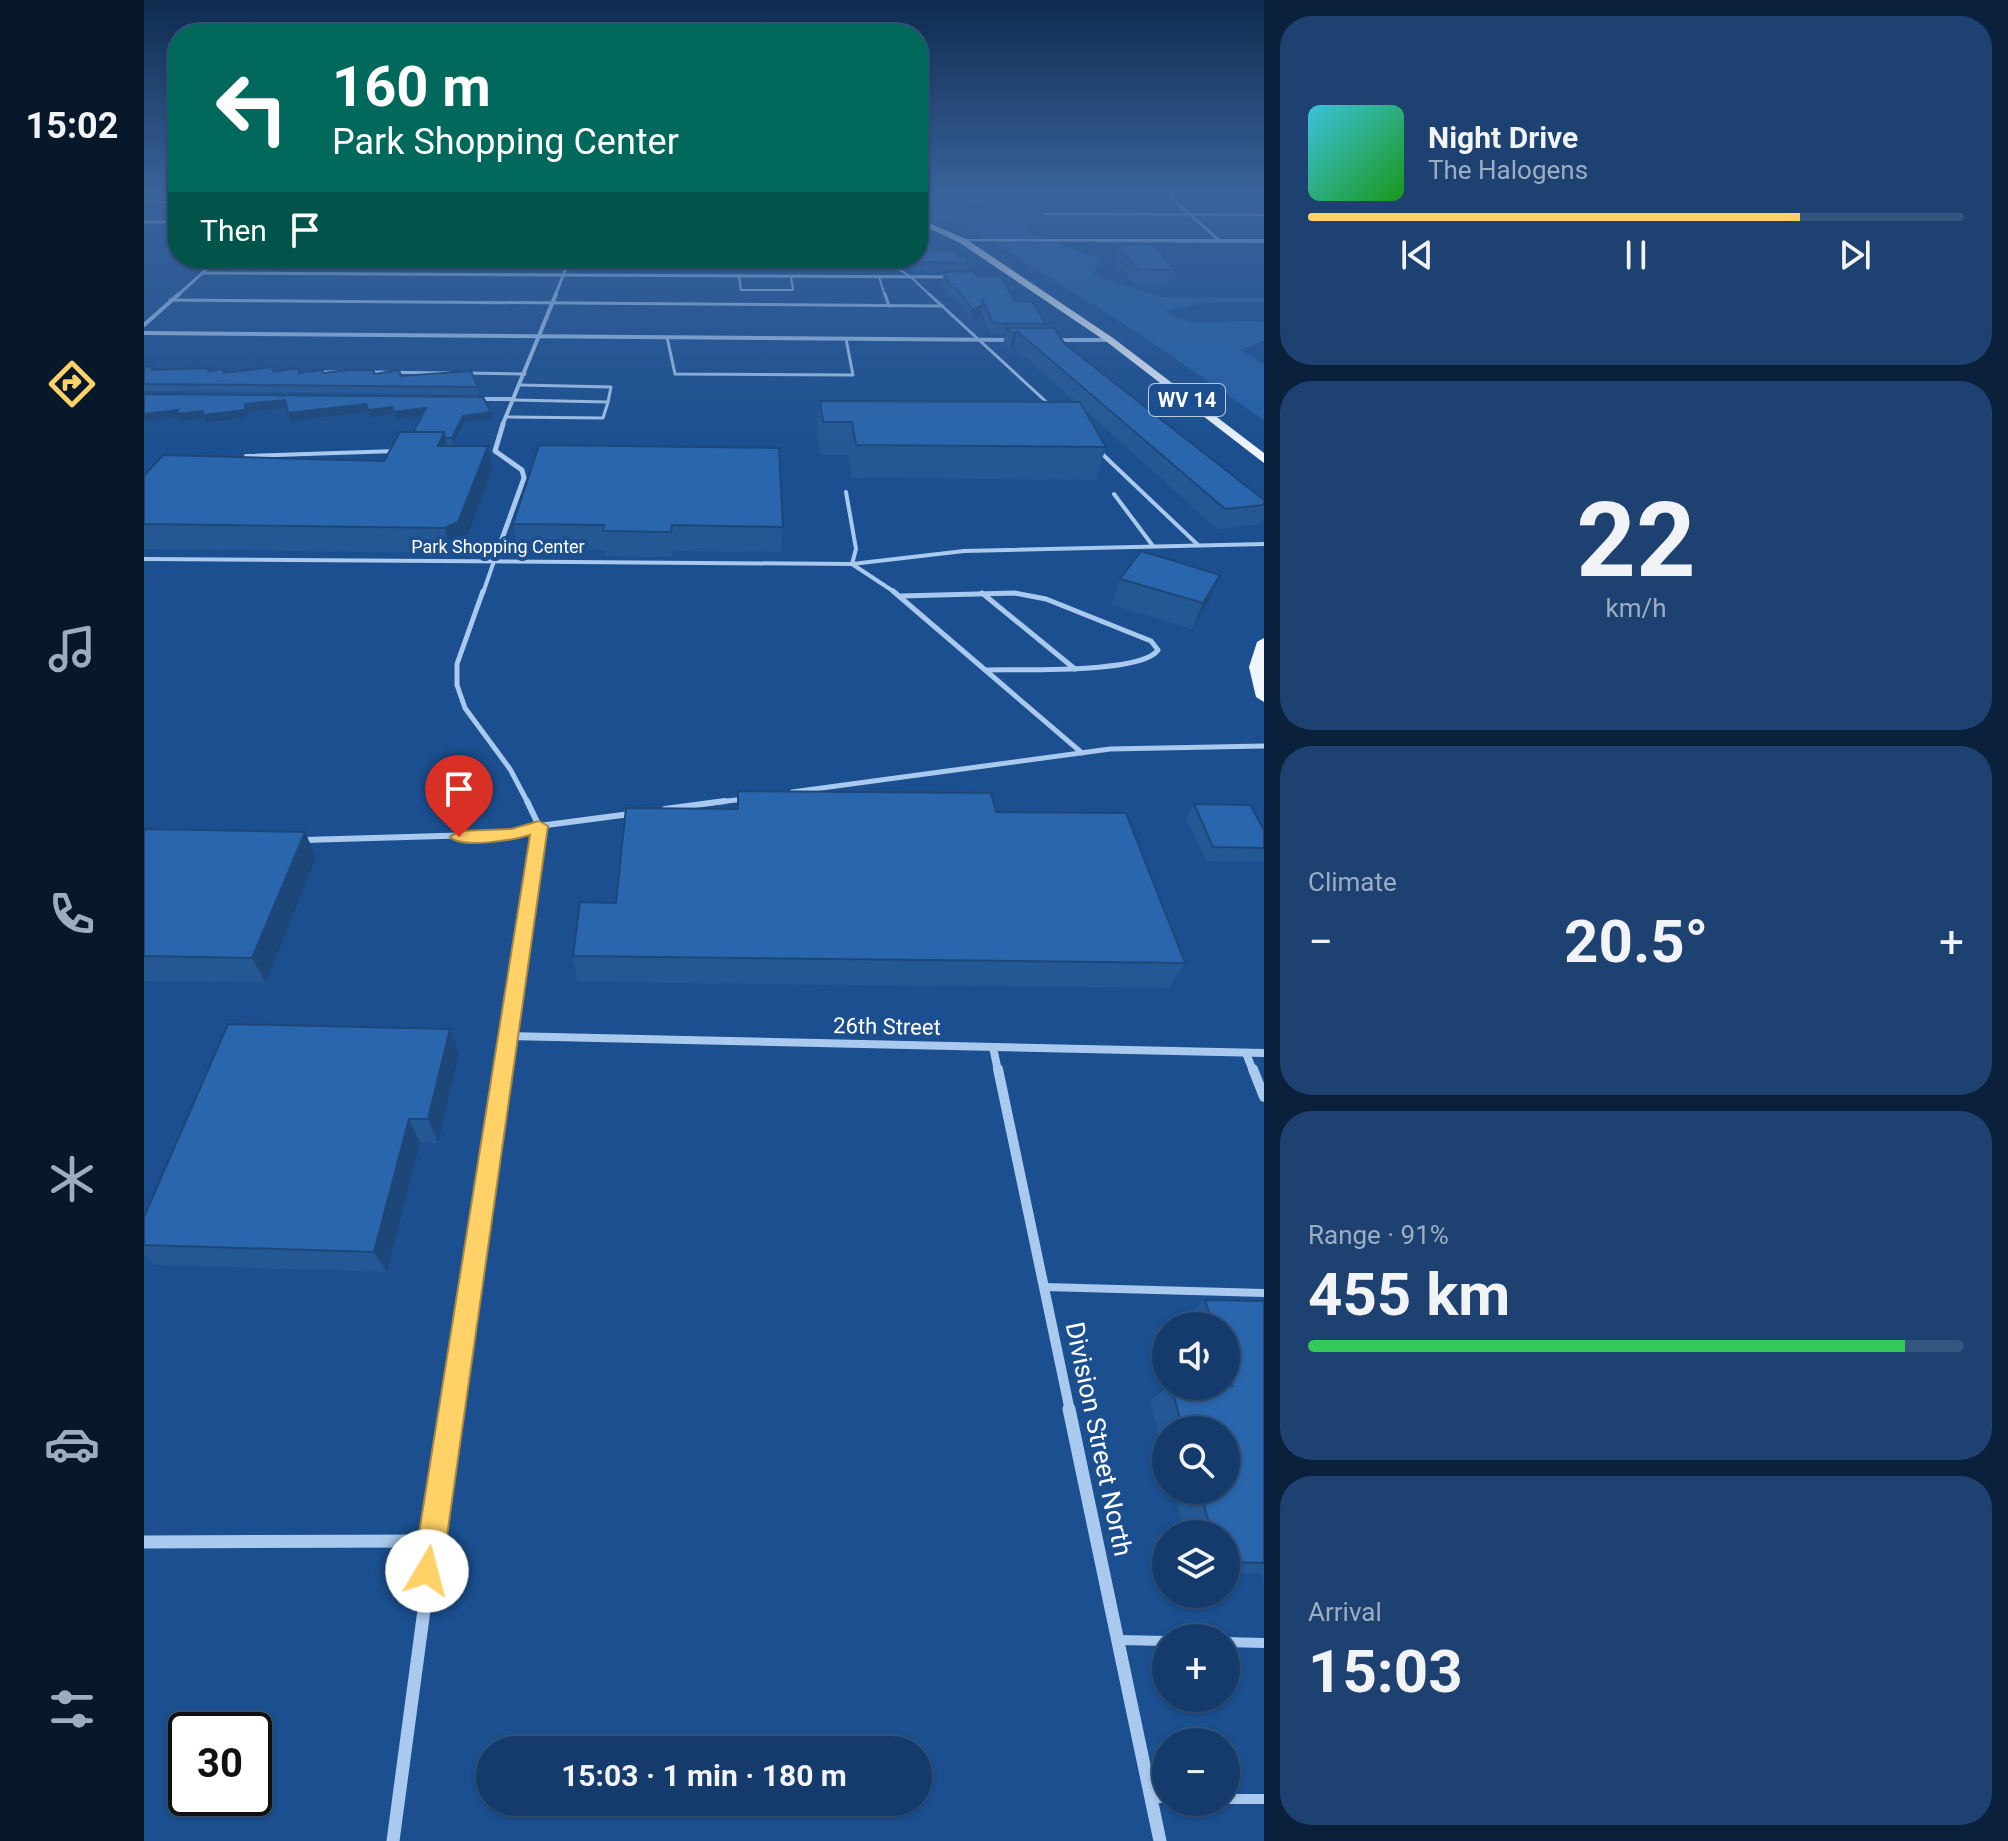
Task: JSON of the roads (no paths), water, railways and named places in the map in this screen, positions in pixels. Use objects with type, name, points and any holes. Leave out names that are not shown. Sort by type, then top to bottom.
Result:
[{"type":"main road","name":"WV 14","points":[[1017,277],[1110,340],[1264,459]]},
{"type":"main road","points":[[1264,642],[1257,667],[1264,697]]},
{"type":"street","points":[[144,325],[197,277]]},
{"type":"street","points":[[494,561],[524,478],[516,463],[495,451],[563,277]]},
{"type":"street","points":[[871,277],[956,277]]},
{"type":"street","points":[[1002,277],[1017,277]]},
{"type":"street","points":[[144,333],[1014,340]]},
{"type":"street","points":[[1046,340],[1110,340]]},
{"type":"street","points":[[465,399],[514,400]]},
{"type":"street","points":[[393,1841],[431,1541],[539,826]]},
{"type":"street","name":"26th Street","points":[[508,1036],[1264,1053]]},
{"type":"street","name":"Division Street North","points":[[993,1047],[1160,1841]]},
{"type":"street","points":[[1246,1053],[1264,1097]]},
{"type":"street","points":[[144,1542],[431,1541]]},
{"type":"lane","points":[[739,277],[741,290],[793,290],[791,277]]},
{"type":"lane","points":[[879,277],[889,306]]},
{"type":"lane","points":[[911,277],[1062,416]]},
{"type":"lane","points":[[170,300],[943,306]]},
{"type":"lane","points":[[667,337],[675,374],[853,375],[846,339]]},
{"type":"lane","points":[[316,372],[346,372]]},
{"type":"lane","points":[[360,372],[525,374]]},
{"type":"lane","points":[[507,417],[599,418],[605,416],[611,387],[520,385]]},
{"type":"lane","points":[[514,400],[608,402]]},
{"type":"lane","points":[[1096,448],[1198,545]]},
{"type":"lane","points":[[246,456],[403,451]]},
{"type":"lane","points":[[846,492],[856,549],[852,564],[901,596],[1082,753]]},
{"type":"lane","points":[[1114,494],[1153,546]]},
{"type":"lane","name":"Park Shopping Center","points":[[144,559],[852,564],[964,551],[1264,544]]},
{"type":"lane","points":[[494,561],[457,664],[457,685],[465,708],[510,769],[539,826]]},
{"type":"lane","points":[[982,593],[1075,669]]},
{"type":"lane","points":[[901,596],[1015,593],[1046,599],[1151,641],[1158,650],[1154,656],[1118,667],[985,670]]},
{"type":"lane","points":[[784,793],[1110,749],[1264,746]]},
{"type":"lane","points":[[659,810],[757,797]]},
{"type":"lane","points":[[302,840],[511,834],[539,826],[644,812]]},
{"type":"lane","points":[[1045,1287],[1264,1293]]},
{"type":"lane","points":[[1119,1640],[1152,1641]]},
{"type":"lane","points":[[1240,1642],[1264,1643]]},
{"type":"lane","points":[[1240,1799],[1264,1799]]}]
